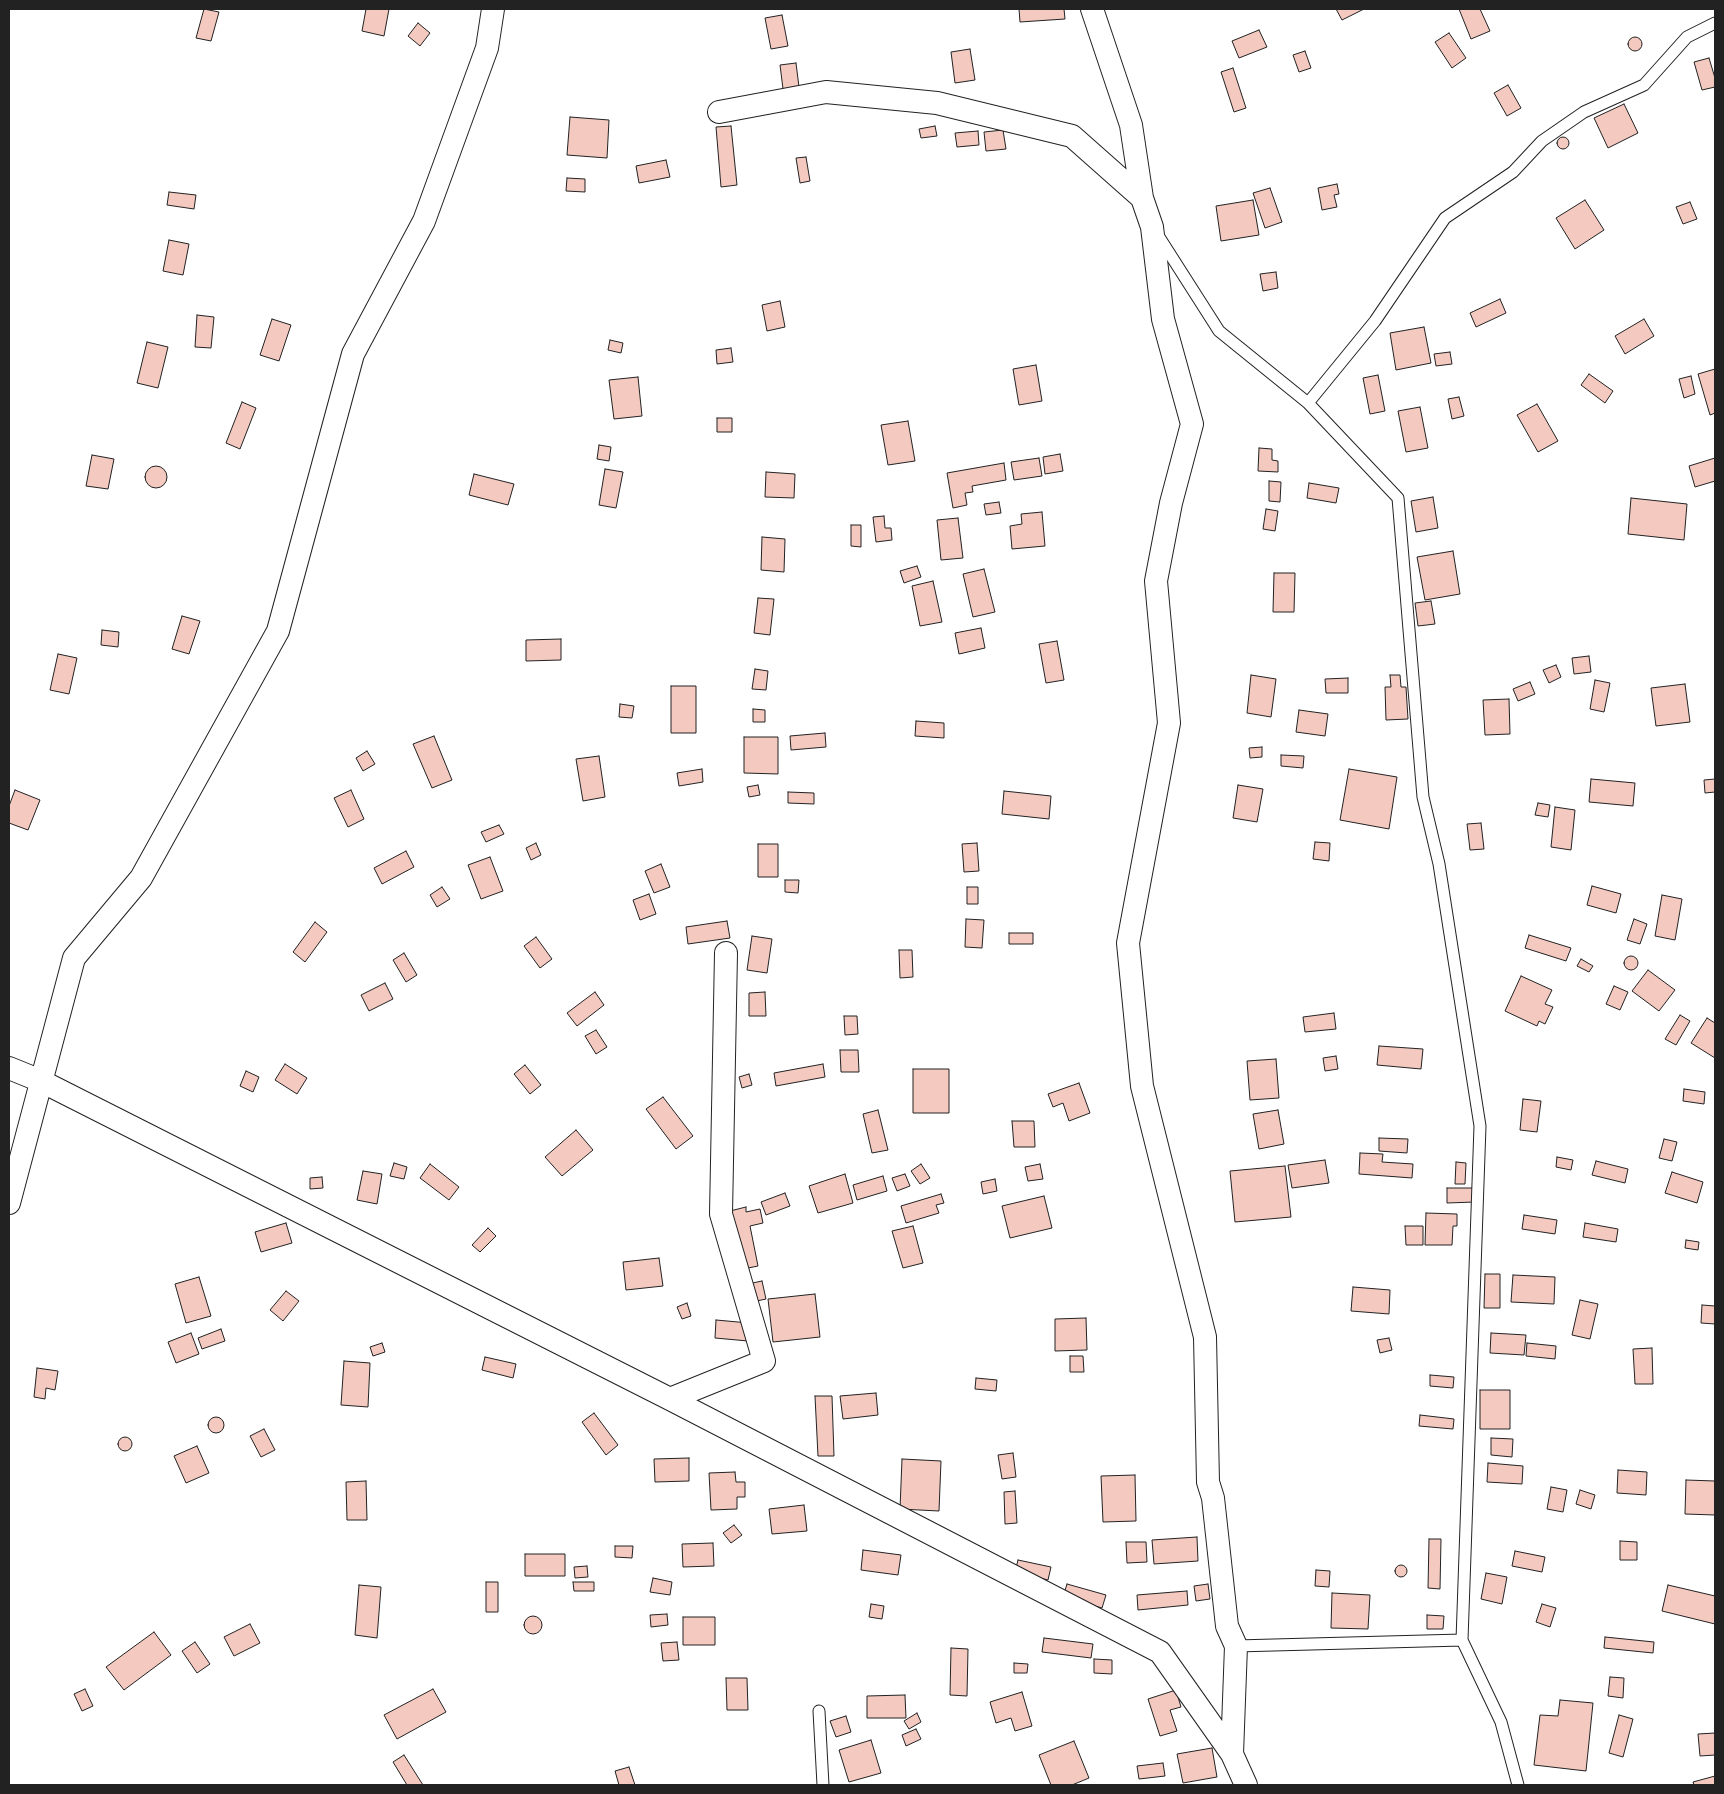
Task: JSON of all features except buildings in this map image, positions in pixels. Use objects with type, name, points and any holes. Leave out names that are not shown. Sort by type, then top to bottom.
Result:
[{"type":"street","points":[[9,1203],[74,958],[141,878],[278,631],[353,354],[424,221],[487,48],[493,9]]},
{"type":"street","points":[[1092,9],[1131,125],[1142,198],[1152,227],[1163,319],[1192,424],[1171,503],[1156,581],[1169,723],[1128,943],[1142,1086],[1205,1337],[1208,1482],[1213,1498],[1227,1626],[1236,1646],[1232,1754]]},
{"type":"street","points":[[719,112],[826,92],[937,103],[1072,136],[1142,198]]},
{"type":"street","points":[[670,1399],[764,1361],[721,1214],[726,953]]},
{"type":"street","points":[[9,1068],[40,1081],[670,1399],[1160,1652],[1232,1754],[1246,1785]]},
{"type":"lane","points":[[1308,402],[1375,321],[1445,218],[1513,172],[1542,141],[1584,112],[1644,85],[1686,36],[1715,23]]},
{"type":"lane","points":[[1152,227],[1219,331],[1308,402],[1398,498],[1423,797],[1439,864],[1480,1126],[1462,1640],[1502,1722],[1518,1785]]},
{"type":"lane","points":[[1236,1646],[1462,1640]]},
{"type":"lane","points":[[819,1711],[822,1785]]}]
